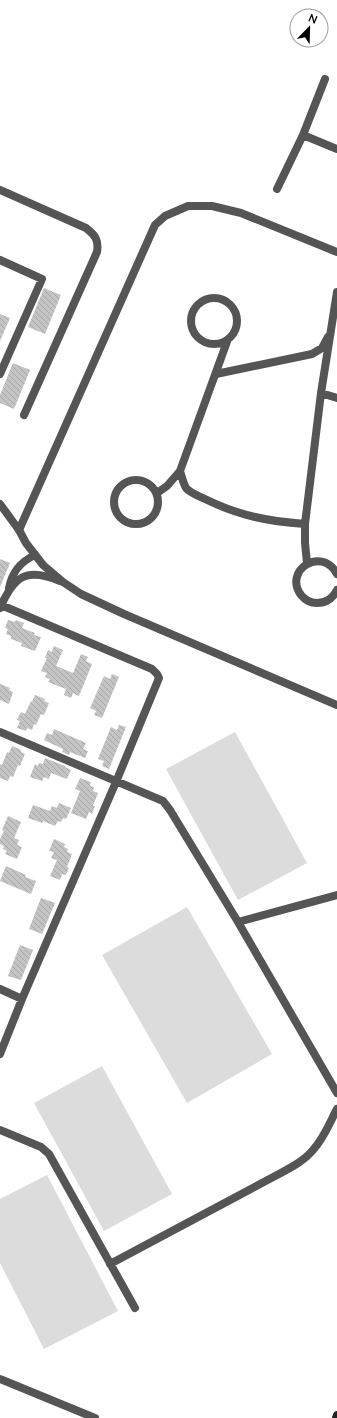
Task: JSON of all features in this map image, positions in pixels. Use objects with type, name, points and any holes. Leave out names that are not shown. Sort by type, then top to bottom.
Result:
[{"type":"street","points":[[277,189],[303,135],[325,79]]},
{"type":"street","points":[[303,135],[337,149]]},
{"type":"street","points":[[0,190],[86,228],[94,233],[98,244],[97,252],[24,415]]},
{"type":"street","points":[[19,530],[155,225],[165,216],[188,206],[212,206],[241,212],[337,252]]},
{"type":"street","points":[[0,260],[42,278],[0,374]]},
{"type":"street","points":[[307,563],[305,524],[321,393],[337,292]]},
{"type":"street","points":[[156,493],[167,486],[180,471],[228,339],[236,327],[237,320],[235,313],[232,306],[226,302],[213,298],[199,303],[194,309],[191,317],[191,325],[194,332],[199,338],[214,344],[228,339]]},
{"type":"street","points":[[216,374],[312,354],[322,348],[331,331]]},
{"type":"street","points":[[321,393],[337,398]]},
{"type":"street","points":[[180,471],[187,490],[211,502],[244,515],[261,519],[305,524]]},
{"type":"street","points":[[141,480],[153,488],[156,493],[158,501],[157,509],[154,516],[148,521],[141,524],[126,522],[119,518],[115,511],[114,497],[121,485],[127,482],[141,480]]},
{"type":"street","points":[[0,504],[19,530],[26,543],[43,565],[63,582],[81,594],[124,614],[337,705]]},
{"type":"street","points":[[0,1054],[22,999],[159,680],[154,670],[147,666],[1,606],[16,569],[26,559],[35,555]]},
{"type":"street","points":[[337,574],[334,568],[328,564],[322,561],[314,561],[307,563],[302,567],[296,579],[299,592],[303,597],[315,603],[322,603],[329,600],[337,590]]},
{"type":"street","points":[[8,591],[19,578],[26,575],[44,575],[63,582]]},
{"type":"street","points":[[0,732],[159,799],[165,804],[238,922],[337,1093]]},
{"type":"street","points":[[238,922],[337,894]]},
{"type":"street","points":[[0,989],[22,999]]},
{"type":"street","points":[[110,1264],[277,1175],[303,1159],[313,1151],[337,1109]]},
{"type":"street","points":[[0,1130],[40,1147],[49,1154],[135,1308]]},
{"type":"street","points":[[0,1379],[95,1418]]},
{"type":"shaded area","points":[[235,732],[307,863],[238,900],[166,769]]},
{"type":"shaded area","points":[[187,907],[272,1054],[187,1103],[102,955]]},
{"type":"shaded area","points":[[102,1066],[172,1194],[104,1231],[34,1103]]},
{"type":"shaded area","points":[[47,1175],[118,1311],[44,1349],[0,1263],[0,1199]]},
{"type":"building","points":[[44,288],[61,295],[45,334],[28,327]]},
{"type":"building","points":[[0,314],[10,318],[0,341]]},
{"type":"building","points":[[13,363],[30,370],[14,409],[0,403],[0,395]]},
{"type":"building","points":[[0,559],[10,563],[0,587]]},
{"type":"building","points":[[8,620],[15,622],[16,620],[24,623],[22,628],[41,637],[35,651],[21,646],[22,643],[11,639],[11,636],[6,634],[8,629],[5,628]]},
{"type":"building","points":[[54,646],[63,650],[56,666],[73,673],[81,654],[88,657],[86,661],[92,664],[79,696],[73,693],[71,698],[64,695],[66,689],[48,682],[50,679],[45,677],[47,673],[41,671],[47,658],[45,658],[48,650],[52,652]]},
{"type":"building","points":[[112,674],[119,677],[102,718],[94,715],[96,711],[90,708],[104,676],[110,679]]},
{"type":"building","points":[[0,684],[10,688],[9,690],[13,692],[9,704],[0,700]]},
{"type":"building","points":[[35,695],[45,699],[44,701],[49,703],[44,715],[41,714],[32,730],[27,728],[26,731],[17,728],[20,721],[17,720],[21,712],[25,714]]},
{"type":"building","points":[[119,725],[126,727],[109,769],[102,766],[104,761],[98,759],[111,727],[117,730]]},
{"type":"building","points":[[54,729],[86,743],[83,749],[88,751],[85,758],[70,752],[69,755],[62,752],[63,749],[44,740],[47,733],[52,735]]},
{"type":"building","points":[[12,746],[21,750],[21,752],[25,754],[20,766],[18,765],[13,777],[10,776],[8,781],[0,778],[0,764],[2,765],[7,752],[9,753]]},
{"type":"building","points":[[45,758],[71,770],[67,779],[51,773],[49,779],[44,777],[42,781],[30,777],[35,764],[38,766],[39,763],[43,764]]},
{"type":"building","points":[[80,778],[91,782],[90,786],[94,787],[93,791],[98,793],[93,806],[95,806],[92,814],[89,812],[86,819],[71,813],[80,791],[75,789]]},
{"type":"building","points":[[59,803],[71,808],[66,819],[63,818],[61,822],[58,821],[55,826],[43,821],[42,823],[28,818],[33,805],[50,811],[52,806],[57,808]]},
{"type":"building","points":[[8,816],[21,822],[14,838],[19,840],[17,845],[22,847],[17,859],[5,854],[7,851],[3,849],[4,846],[0,844],[0,839],[4,831],[2,830]]},
{"type":"building","points":[[54,839],[65,844],[64,847],[68,849],[67,852],[72,854],[67,867],[69,868],[66,875],[62,874],[60,880],[50,876],[57,860],[51,858],[54,852],[49,851]]},
{"type":"building","points":[[6,866],[26,875],[25,877],[36,881],[31,894],[0,881]]},
{"type":"building","points":[[41,898],[55,903],[42,934],[29,929]]},
{"type":"building","points":[[20,945],[33,950],[21,980],[8,976]]}]
